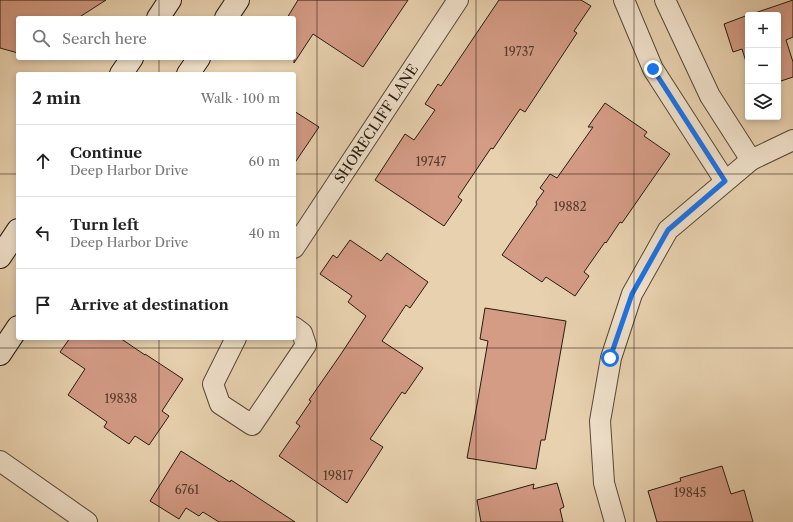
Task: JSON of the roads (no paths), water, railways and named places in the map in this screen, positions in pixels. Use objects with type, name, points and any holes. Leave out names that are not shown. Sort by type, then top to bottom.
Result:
[{"type":"main road","points":[[159,16],[170,0]]},
{"type":"main road","points":[[227,16],[238,0]]},
{"type":"main road","points":[[122,72],[131,60]]},
{"type":"main road","points":[[189,72],[198,60]]},
{"type":"main road","points":[[0,257],[16,233]]},
{"type":"main road","points":[[0,354],[16,330]]},
{"type":"street","name":"SHORECLIFF LANE","points":[[296,245],[458,0]]},
{"type":"street","points":[[624,0],[653,69],[725,181]]},
{"type":"street","points":[[665,0],[710,96],[751,160]]},
{"type":"street","points":[[615,522],[604,483],[600,422],[610,358],[632,294],[668,230],[751,160],[793,140]]},
{"type":"street","points":[[235,340],[213,384],[220,404],[252,425],[306,345],[302,333],[296,328]]},
{"type":"street","points":[[0,461],[85,522]]}]
